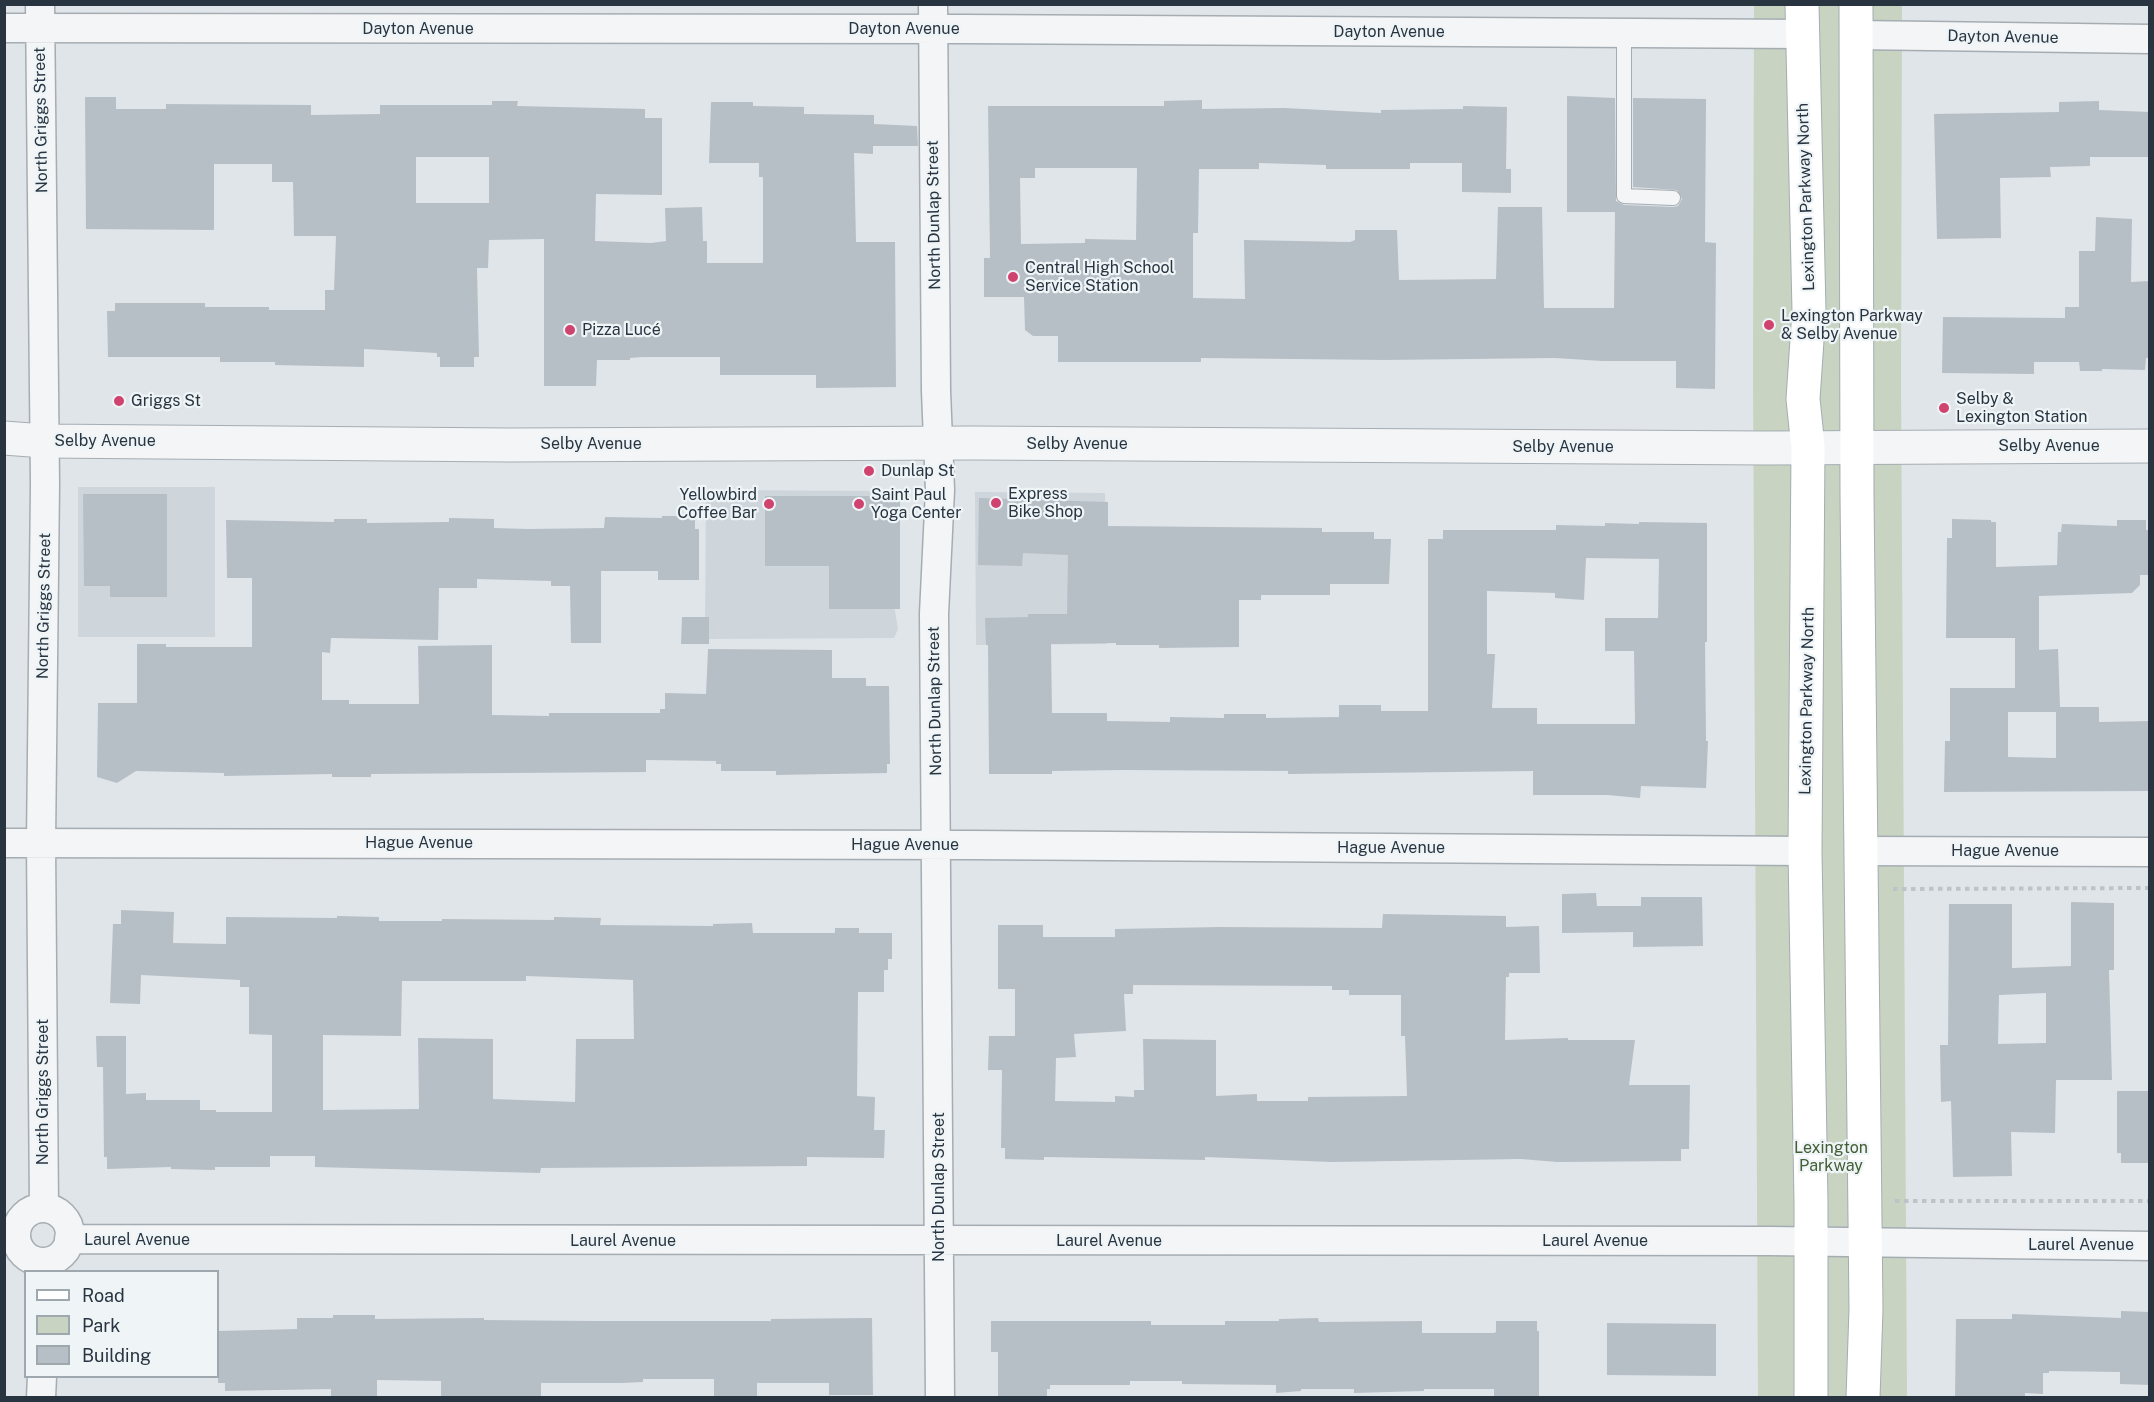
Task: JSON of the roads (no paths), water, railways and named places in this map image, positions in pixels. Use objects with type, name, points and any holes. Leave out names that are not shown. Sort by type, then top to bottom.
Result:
[{"type":"main road","name":"Lexington Parkway North","points":[[1802,19],[1809,311],[1803,399],[1808,447],[1805,851],[1812,1242],[1811,1398]]},
{"type":"main road","points":[[1856,20],[1860,851],[1866,1309],[1863,1398]]},
{"type":"street","name":"Dayton Avenue","points":[[4,28],[40,16],[933,17],[1624,33],[1802,19]]},
{"type":"street","name":"North Griggs Street","points":[[40,16],[44,441],[41,843],[44,1208]]},
{"type":"street","name":"North Dunlap Street","points":[[933,17],[937,443],[940,490],[934,614],[940,1398]]},
{"type":"street","name":"Dayton Avenue","points":[[1856,20],[2150,39]]},
{"type":"street","name":"Selby Avenue","points":[[4,438],[44,441],[509,445],[937,443],[1808,447],[2150,446]]},
{"type":"street","name":"Hague Avenue","points":[[4,843],[937,845],[1805,851]]},
{"type":"street","name":"Hague Avenue","points":[[1860,851],[2150,852]]},
{"type":"street","points":[[44,1208],[60,1214],[68,1225],[69,1239],[62,1253],[44,1267],[25,1255],[10,1238],[20,1220],[34,1209],[44,1208]]},
{"type":"street","name":"Laurel Avenue","points":[[69,1239],[1812,1242],[2150,1246]]},
{"type":"street","points":[[41,1398],[42,1378]]},
{"type":"lane","points":[[1624,33],[1624,196],[1673,198]]},
{"type":"place","name":"Central High School Service Station","points":[[1013,277]]},
{"type":"place","name":"Lexington Parkway & Selby Avenue","points":[[1769,325]]},
{"type":"place","name":"Pizza Lucé","points":[[570,330]]},
{"type":"place","name":"Griggs St","points":[[119,401]]},
{"type":"place","name":"Selby & Lexington Station","points":[[1944,408]]},
{"type":"place","name":"Dunlap St","points":[[869,471]]},
{"type":"place","name":"Express Bike Shop","points":[[996,503]]},
{"type":"place","name":"Yellowbird Coffee Bar","points":[[769,504]]},
{"type":"place","name":"Saint Paul Yoga Center","points":[[859,504]]},
{"type":"park label","name":"Lexington Parkway","points":[[1831,1157]]}]
